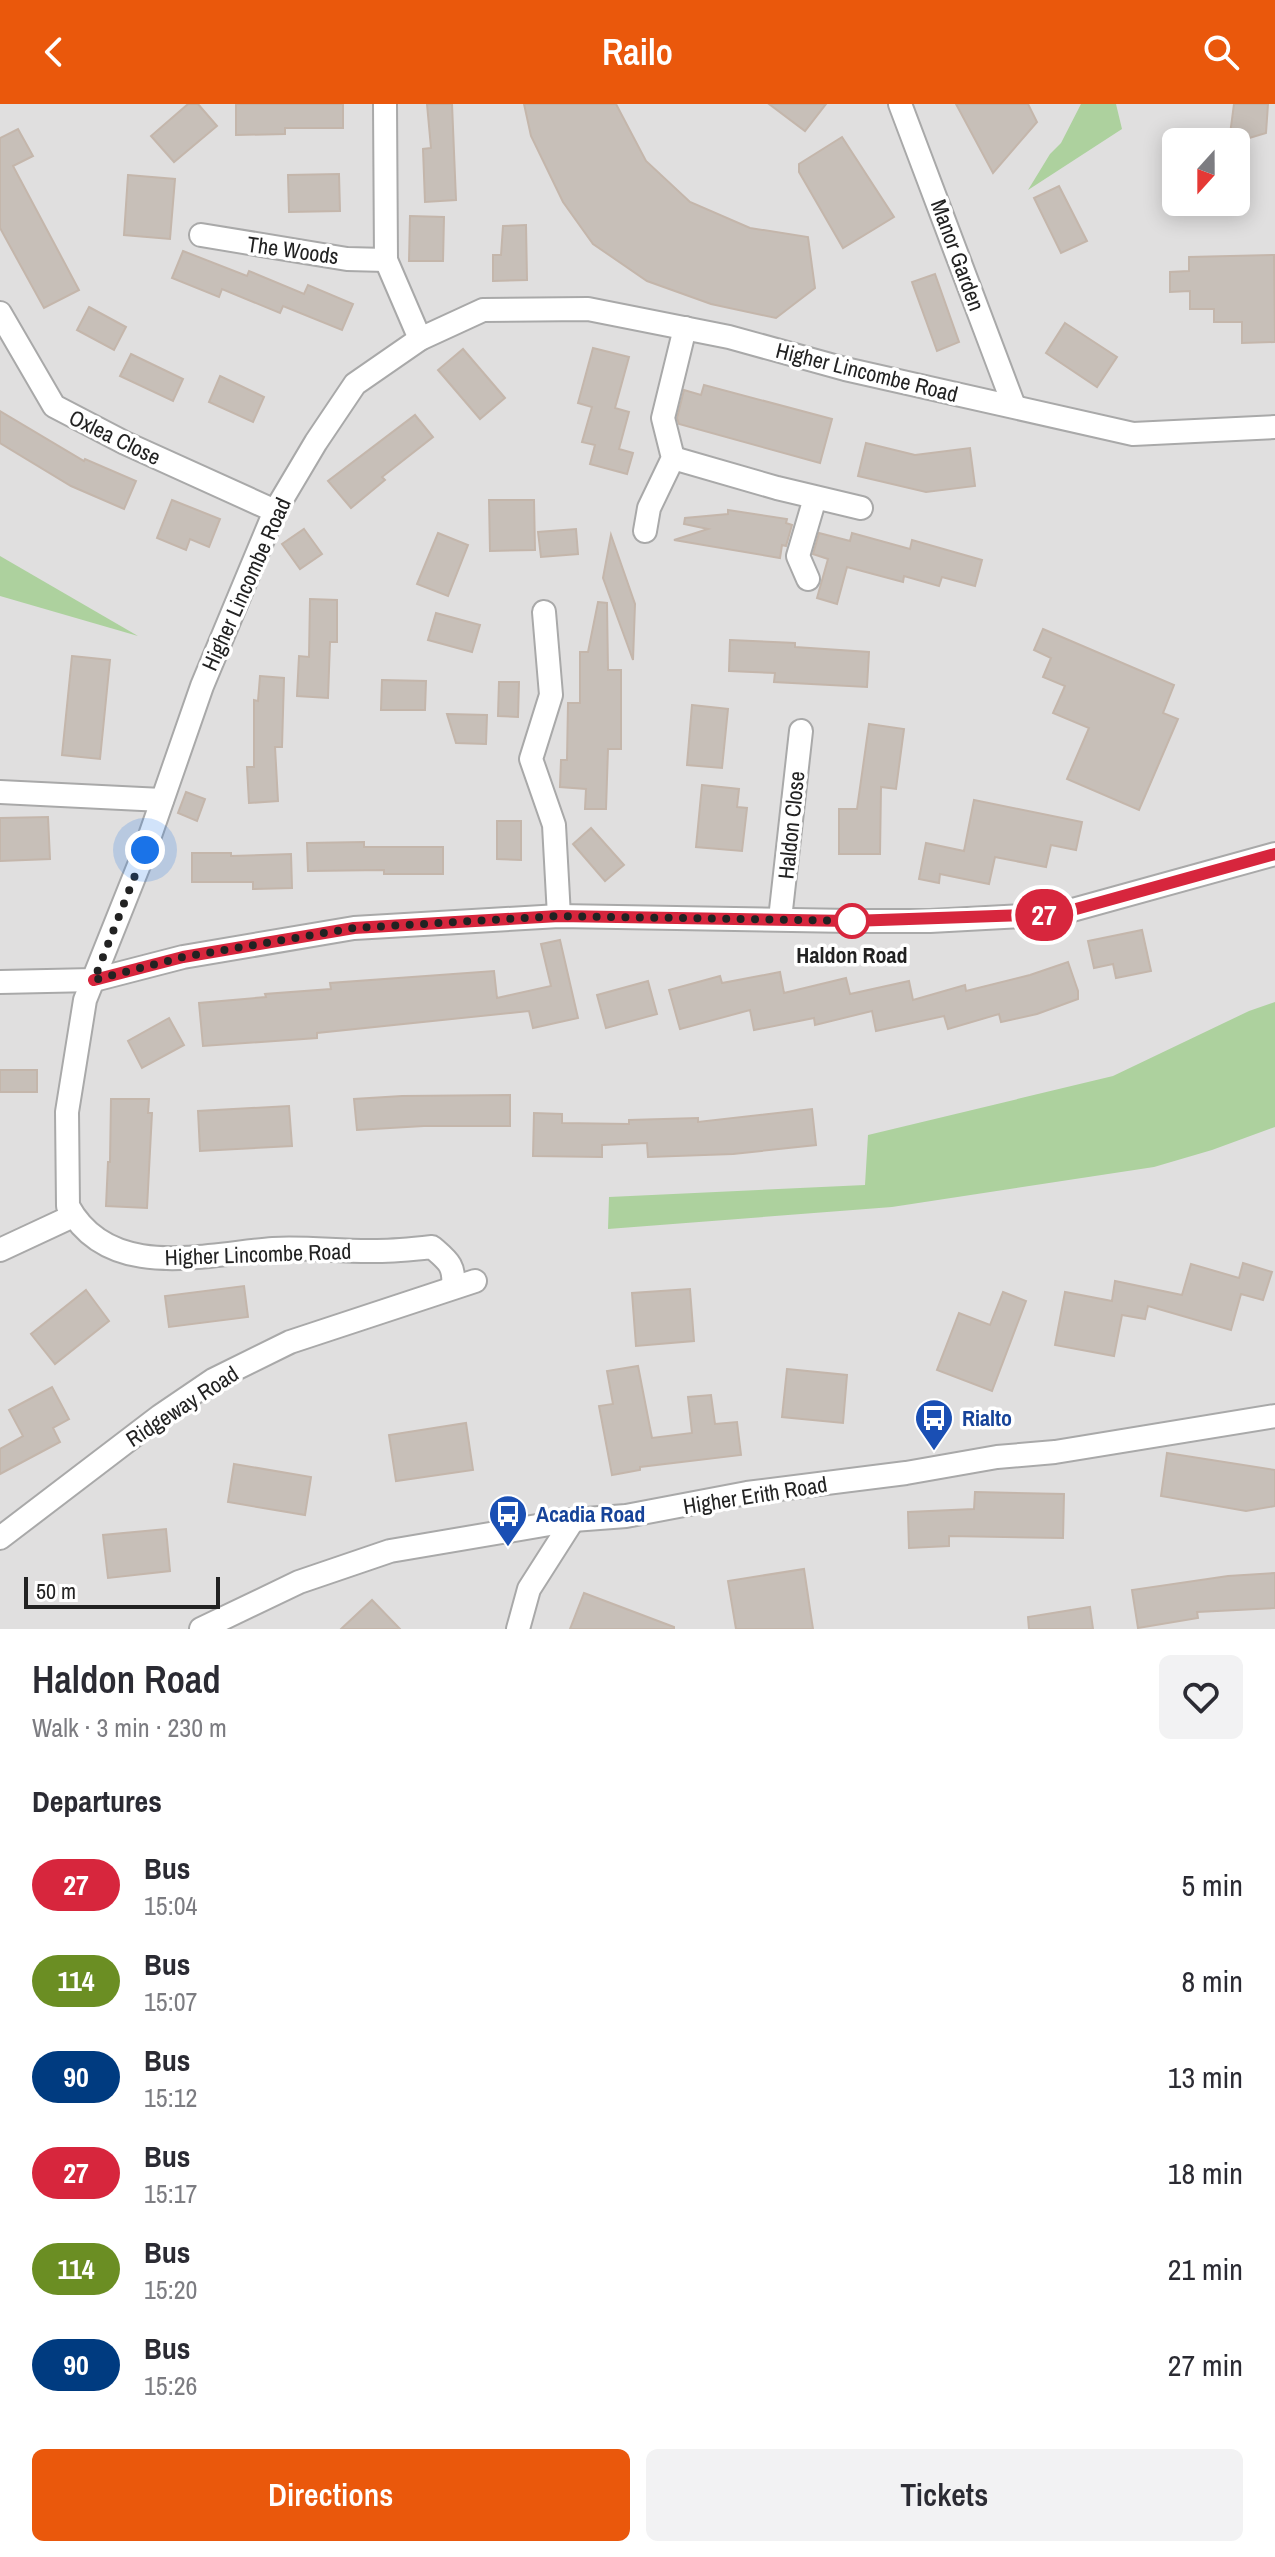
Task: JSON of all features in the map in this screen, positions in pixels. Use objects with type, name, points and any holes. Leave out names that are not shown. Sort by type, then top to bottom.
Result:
[{"type":"street","points":[[385,104],[386,260],[420,339]]},
{"type":"street","name":"Manor Garden","points":[[900,104],[1014,406]]},
{"type":"street","name":"The Woods","points":[[201,235],[347,259],[386,260]]},
{"type":"street","name":"Higher Lincombe Road","points":[[453,1287],[454,1273],[449,1262],[432,1247],[377,1251],[275,1249],[189,1259],[144,1258],[100,1243],[73,1216],[68,1206],[67,1112],[85,1000],[202,686],[275,511],[355,384],[420,339],[483,310],[588,309],[685,328],[845,369],[1133,434],[1275,427]]},
{"type":"street","name":"Oxlea Close","points":[[0,313],[54,406],[125,443],[275,511]]},
{"type":"street","points":[[645,531],[649,508],[673,458],[663,418],[685,328]]},
{"type":"street","points":[[673,458],[861,508]]},
{"type":"street","points":[[808,579],[798,556],[815,498]]},
{"type":"street","points":[[544,612],[551,695],[531,759],[554,825],[559,916]]},
{"type":"street","name":"Haldon Close","points":[[780,919],[801,731]]},
{"type":"street","points":[[0,792],[162,800]]},
{"type":"street","points":[[0,982],[94,980],[183,957],[354,928],[559,916],[930,921],[1058,914],[1275,854]]},
{"type":"street","points":[[0,1250],[73,1216]]},
{"type":"street","name":"Ridgeway Road","points":[[0,1538],[160,1416],[213,1380],[290,1342],[475,1281]]},
{"type":"street","name":"Higher Erith Road","points":[[201,1629],[299,1582],[390,1551],[573,1520],[626,1516],[747,1493],[906,1473],[997,1457],[1055,1452],[1275,1416]]},
{"type":"street","points":[[518,1629],[529,1589],[573,1520]]},
{"type":"shaded area","points":[[0,104],[1275,104],[1275,1629],[0,1629]]},
{"type":"green space","points":[[1081,104],[1116,104],[1122,129],[1028,190],[1050,154],[1061,143]]},
{"type":"green space","points":[[0,556],[138,636],[0,596]]},
{"type":"green space","points":[[1275,1002],[1275,1127],[1212,1150],[1154,1167],[892,1207],[608,1229],[609,1197],[865,1185],[868,1135],[1113,1076],[1249,1011]]},
{"type":"building","points":[[188,104],[198,104],[217,126],[174,162],[151,136]]},
{"type":"building","points":[[236,104],[343,104],[343,128],[285,128],[285,134],[236,135]]},
{"type":"building","points":[[427,104],[452,104],[456,200],[425,202],[423,149],[431,148]]},
{"type":"building","points":[[524,104],[616,104],[646,161],[690,202],[750,228],[808,237],[815,288],[776,318],[711,304],[647,281],[593,244],[563,202],[531,136]]},
{"type":"building","points":[[769,104],[826,104],[805,131]]},
{"type":"building","points":[[956,104],[1028,104],[1037,122],[993,173]]},
{"type":"building","points":[[1234,104],[1268,104],[1266,133],[1250,138],[1250,128],[1231,128]]},
{"type":"building","points":[[18,129],[33,156],[13,166],[79,290],[44,308],[0,228],[0,138]]},
{"type":"building","points":[[842,137],[894,217],[843,248],[799,172],[799,164]]},
{"type":"building","points":[[339,174],[340,211],[289,212],[288,175]]},
{"type":"building","points":[[128,175],[175,179],[170,239],[124,235]]},
{"type":"building","points":[[1059,186],[1087,241],[1061,253],[1034,198]]},
{"type":"building","points":[[410,216],[444,217],[443,261],[409,261]]},
{"type":"building","points":[[526,225],[527,280],[493,281],[493,255],[501,255],[503,226]]},
{"type":"building","points":[[183,251],[247,276],[249,271],[304,294],[308,285],[353,304],[342,330],[283,306],[280,313],[222,289],[219,297],[172,278]]},
{"type":"building","points":[[1274,255],[1275,342],[1242,343],[1242,322],[1214,322],[1214,309],[1190,309],[1190,291],[1170,292],[1170,272],[1189,271],[1189,257]]},
{"type":"building","points":[[935,274],[959,342],[937,351],[912,282]]},
{"type":"building","points":[[89,307],[126,327],[114,350],[77,330]]},
{"type":"building","points":[[1065,323],[1117,357],[1097,387],[1046,353]]},
{"type":"building","points":[[593,348],[629,357],[615,408],[629,412],[619,449],[633,453],[627,474],[590,464],[595,445],[582,442],[592,407],[578,403]]},
{"type":"building","points":[[463,349],[505,398],[480,419],[438,370]]},
{"type":"building","points":[[131,354],[183,379],[173,401],[120,376]]},
{"type":"building","points":[[220,376],[264,397],[253,422],[209,402]]},
{"type":"building","points":[[704,385],[832,419],[820,463],[679,424],[677,418],[684,390],[701,395]]},
{"type":"building","points":[[0,411],[84,461],[136,481],[124,509],[71,486],[0,443]]},
{"type":"building","points":[[415,415],[433,437],[382,477],[385,480],[351,508],[328,481]]},
{"type":"building","points":[[866,443],[915,455],[970,448],[975,486],[926,492],[858,476]]},
{"type":"building","points":[[172,500],[220,519],[209,547],[190,539],[186,550],[157,538]]},
{"type":"building","points":[[489,500],[534,500],[535,550],[490,551]]},
{"type":"building","points":[[728,510],[787,519],[786,523],[792,525],[786,546],[782,545],[780,558],[674,540],[708,529],[684,524],[685,518],[728,514]]},
{"type":"building","points":[[304,529],[322,554],[300,569],[282,544]]},
{"type":"building","points":[[576,529],[578,554],[541,557],[538,532]]},
{"type":"building","points":[[438,533],[468,545],[448,596],[417,584]]},
{"type":"building","points":[[819,533],[850,541],[852,533],[910,549],[912,540],[982,560],[975,586],[942,577],[939,586],[904,576],[903,582],[847,567],[837,604],[817,598],[828,559],[813,554]]},
{"type":"building","points":[[611,535],[635,604],[633,660],[603,578]]},
{"type":"building","points":[[310,599],[337,600],[337,642],[330,642],[328,698],[297,696],[299,656],[309,657]]},
{"type":"building","points":[[598,602],[607,603],[608,670],[621,670],[621,749],[608,749],[606,809],[585,809],[586,789],[560,787],[561,760],[567,760],[568,703],[580,703],[580,652],[588,652]]},
{"type":"building","points":[[436,613],[480,625],[472,652],[428,640]]},
{"type":"building","points":[[1043,629],[1174,685],[1163,713],[1178,719],[1139,810],[1067,779],[1089,728],[1053,713],[1065,686],[1043,677],[1051,658],[1034,650]]},
{"type":"building","points":[[730,640],[795,643],[795,647],[869,652],[867,687],[774,682],[775,673],[729,671]]},
{"type":"building","points":[[72,656],[110,660],[100,759],[62,755]]},
{"type":"building","points":[[260,676],[284,678],[282,747],[275,747],[278,801],[249,803],[247,767],[254,767],[254,700],[258,701]]},
{"type":"building","points":[[382,680],[426,681],[425,710],[381,710]]},
{"type":"building","points":[[499,682],[519,682],[518,717],[498,716]]},
{"type":"building","points":[[692,705],[728,709],[722,768],[687,765]]},
{"type":"building","points":[[447,714],[487,715],[486,744],[456,743]]},
{"type":"building","points":[[869,724],[904,729],[896,789],[881,787],[880,854],[839,854],[839,809],[857,809]]},
{"type":"building","points":[[702,785],[739,789],[737,807],[747,808],[742,851],[696,847]]},
{"type":"building","points":[[186,792],[205,799],[197,821],[178,813]]},
{"type":"building","points":[[974,800],[1082,822],[1076,850],[1051,845],[1046,867],[995,857],[989,884],[940,874],[939,883],[919,879],[926,843],[964,851]]},
{"type":"building","points":[[48,817],[50,859],[0,861],[0,818]]},
{"type":"building","points":[[497,821],[521,821],[521,860],[497,859]]},
{"type":"building","points":[[591,828],[624,865],[605,881],[573,844]]},
{"type":"building","points":[[364,842],[364,847],[443,847],[443,874],[384,874],[384,870],[308,871],[307,843]]},
{"type":"building","points":[[192,853],[231,853],[231,856],[291,854],[292,888],[253,889],[253,882],[192,882]]},
{"type":"building","points":[[1142,930],[1151,971],[1116,978],[1113,964],[1094,968],[1088,941]]},
{"type":"building","points":[[560,940],[578,1018],[533,1028],[529,1011],[317,1033],[317,1038],[203,1046],[199,1003],[331,989],[330,983],[494,971],[497,998],[551,986],[541,944]]},
{"type":"building","points":[[1068,962],[1078,999],[1037,1014],[1001,1022],[999,1014],[948,1029],[944,1016],[876,1031],[872,1011],[815,1025],[814,1018],[754,1030],[750,1010],[680,1029],[669,990],[720,976],[722,983],[780,972],[784,993],[846,978],[850,994],[909,981],[913,1000],[965,985],[966,991]]},
{"type":"building","points":[[648,981],[657,1014],[606,1028],[597,995]]},
{"type":"building","points":[[169,1018],[184,1045],[142,1068],[128,1041]]},
{"type":"building","points":[[0,1070],[37,1070],[37,1092],[0,1092]]},
{"type":"building","points":[[510,1095],[510,1126],[357,1130],[354,1099]]},
{"type":"building","points":[[111,1099],[149,1099],[148,1113],[152,1113],[147,1208],[106,1206]]},
{"type":"building","points":[[289,1106],[292,1146],[200,1151],[198,1111]]},
{"type":"building","points":[[812,1109],[816,1145],[733,1154],[648,1157],[647,1143],[602,1145],[602,1157],[533,1156],[534,1113],[562,1114],[562,1123],[629,1124],[629,1120],[698,1118],[698,1122]]},
{"type":"building","points":[[1243,1263],[1272,1272],[1263,1300],[1241,1294],[1231,1330],[1148,1306],[1145,1319],[1122,1315],[1114,1356],[1055,1345],[1065,1292],[1112,1301],[1115,1281],[1182,1295],[1191,1264],[1239,1278]]},
{"type":"building","points":[[244,1286],[248,1317],[169,1327],[165,1296]]},
{"type":"building","points":[[690,1289],[694,1341],[636,1346],[632,1293]]},
{"type":"building","points":[[86,1290],[109,1321],[55,1364],[31,1334]]},
{"type":"building","points":[[1003,1292],[1026,1301],[992,1391],[937,1370],[959,1313],[990,1325]]},
{"type":"building","points":[[638,1366],[652,1438],[692,1433],[688,1397],[711,1395],[715,1424],[737,1422],[741,1455],[640,1467],[640,1470],[612,1475],[599,1406],[613,1404],[607,1371]]},
{"type":"building","points":[[787,1369],[847,1375],[843,1423],[782,1417]]},
{"type":"building","points":[[52,1387],[69,1419],[53,1428],[60,1442],[0,1474],[0,1449],[23,1436],[9,1410]]},
{"type":"building","points":[[466,1423],[473,1470],[396,1481],[389,1435]]},
{"type":"building","points":[[1167,1453],[1275,1470],[1275,1506],[1246,1511],[1161,1496]]},
{"type":"building","points":[[234,1464],[311,1477],[305,1515],[228,1502]]},
{"type":"building","points":[[975,1492],[1064,1494],[1063,1538],[949,1536],[949,1546],[909,1548],[908,1512],[974,1509]]},
{"type":"building","points":[[166,1529],[170,1571],[108,1578],[103,1535]]},
{"type":"building","points":[[804,1569],[813,1629],[736,1629],[728,1581]]},
{"type":"building","points":[[1275,1573],[1275,1608],[1197,1612],[1198,1618],[1138,1628],[1132,1590],[1228,1576]]},
{"type":"building","points":[[584,1593],[674,1627],[674,1629],[570,1629]]},
{"type":"building","points":[[372,1600],[400,1629],[341,1629]]},
{"type":"building","points":[[1090,1607],[1093,1629],[1029,1629],[1028,1617]]},
{"type":"bus line","name":"27","points":[[94,980],[183,957],[354,928],[559,916],[930,921],[1058,914],[1172,885],[1275,854]]},
{"type":"place","name":"Haldon Road","points":[[852,921]]},
{"type":"place","name":"Rialto","points":[[934,1452]]},
{"type":"place","name":"Acadia Road","points":[[508,1548]]},
{"type":"route","points":[[145,850],[94,980],[183,957],[354,928],[559,916],[852,921]]}]
